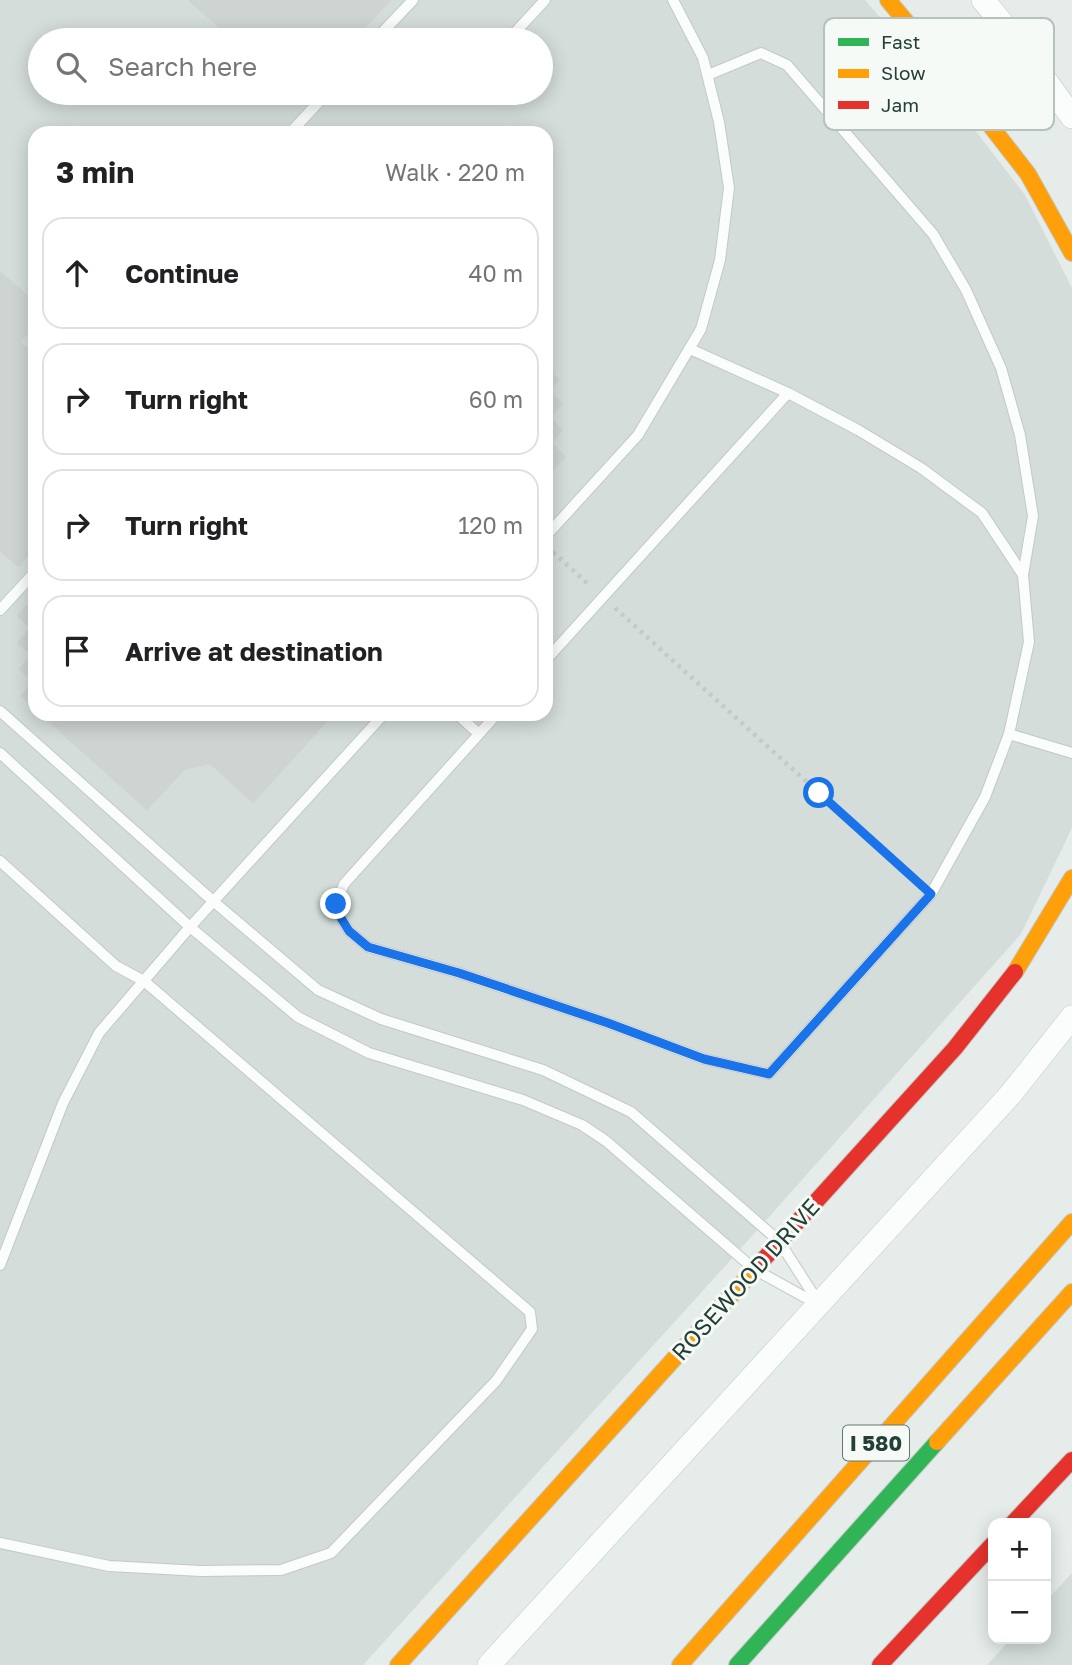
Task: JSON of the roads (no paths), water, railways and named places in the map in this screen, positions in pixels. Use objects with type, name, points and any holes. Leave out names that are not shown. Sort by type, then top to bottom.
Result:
[{"type":"main road","points":[[888,0],[903,18]]},
{"type":"main road","points":[[994,130],[1028,174],[1072,253]]},
{"type":"main road","name":"ROSEWOOD DRIVE","points":[[398,1665],[955,1048],[1021,964],[1072,878]]},
{"type":"main road","name":"I 580","points":[[680,1665],[1072,1222]]},
{"type":"main road","name":"I 580","points":[[737,1665],[1072,1292]]},
{"type":"main road","points":[[1018,1518],[1072,1460]]},
{"type":"main road","points":[[880,1665],[988,1549]]},
{"type":"street","points":[[984,0],[998,18]]},
{"type":"street","points":[[1054,93],[1072,117]]},
{"type":"street","points":[[489,1665],[1010,1095],[1072,1017]]},
{"type":"lane","points":[[386,28],[413,0]]},
{"type":"lane","points":[[519,28],[545,0]]},
{"type":"lane","points":[[553,528],[638,435],[701,329],[720,260],[729,188],[719,122],[703,58],[673,0]]},
{"type":"lane","points":[[708,75],[761,53],[787,65],[824,108]]},
{"type":"lane","points":[[296,126],[316,105]]},
{"type":"lane","points":[[491,721],[344,884],[336,904],[341,918],[349,931],[368,947],[459,973],[597,1019],[704,1059],[769,1074],[931,894],[985,797],[1009,734],[1028,642],[1023,575],[1033,516],[1020,435],[1001,369],[966,290],[933,234],[843,130]]},
{"type":"lane","points":[[1057,226],[1072,234]]},
{"type":"lane","points":[[690,349],[788,393],[858,429],[921,468],[982,513],[1023,575]]},
{"type":"lane","points":[[553,652],[788,393]]},
{"type":"lane","points":[[0,610],[28,580]]},
{"type":"lane","points":[[0,711],[213,901],[318,990],[381,1019],[543,1070],[631,1112],[779,1241],[820,1305]]},
{"type":"lane","points":[[0,1265],[69,1092],[99,1033],[213,901],[378,721]]},
{"type":"lane","points":[[465,721],[479,734]]},
{"type":"lane","points":[[1009,734],[1072,753]]},
{"type":"lane","points":[[0,753],[190,927],[298,1017],[369,1053],[523,1100],[582,1125],[606,1142],[754,1269],[820,1305]]},
{"type":"lane","points":[[0,861],[116,966],[144,981],[530,1312],[533,1329],[496,1381],[331,1553],[281,1570],[201,1571],[109,1566],[0,1543]]}]
